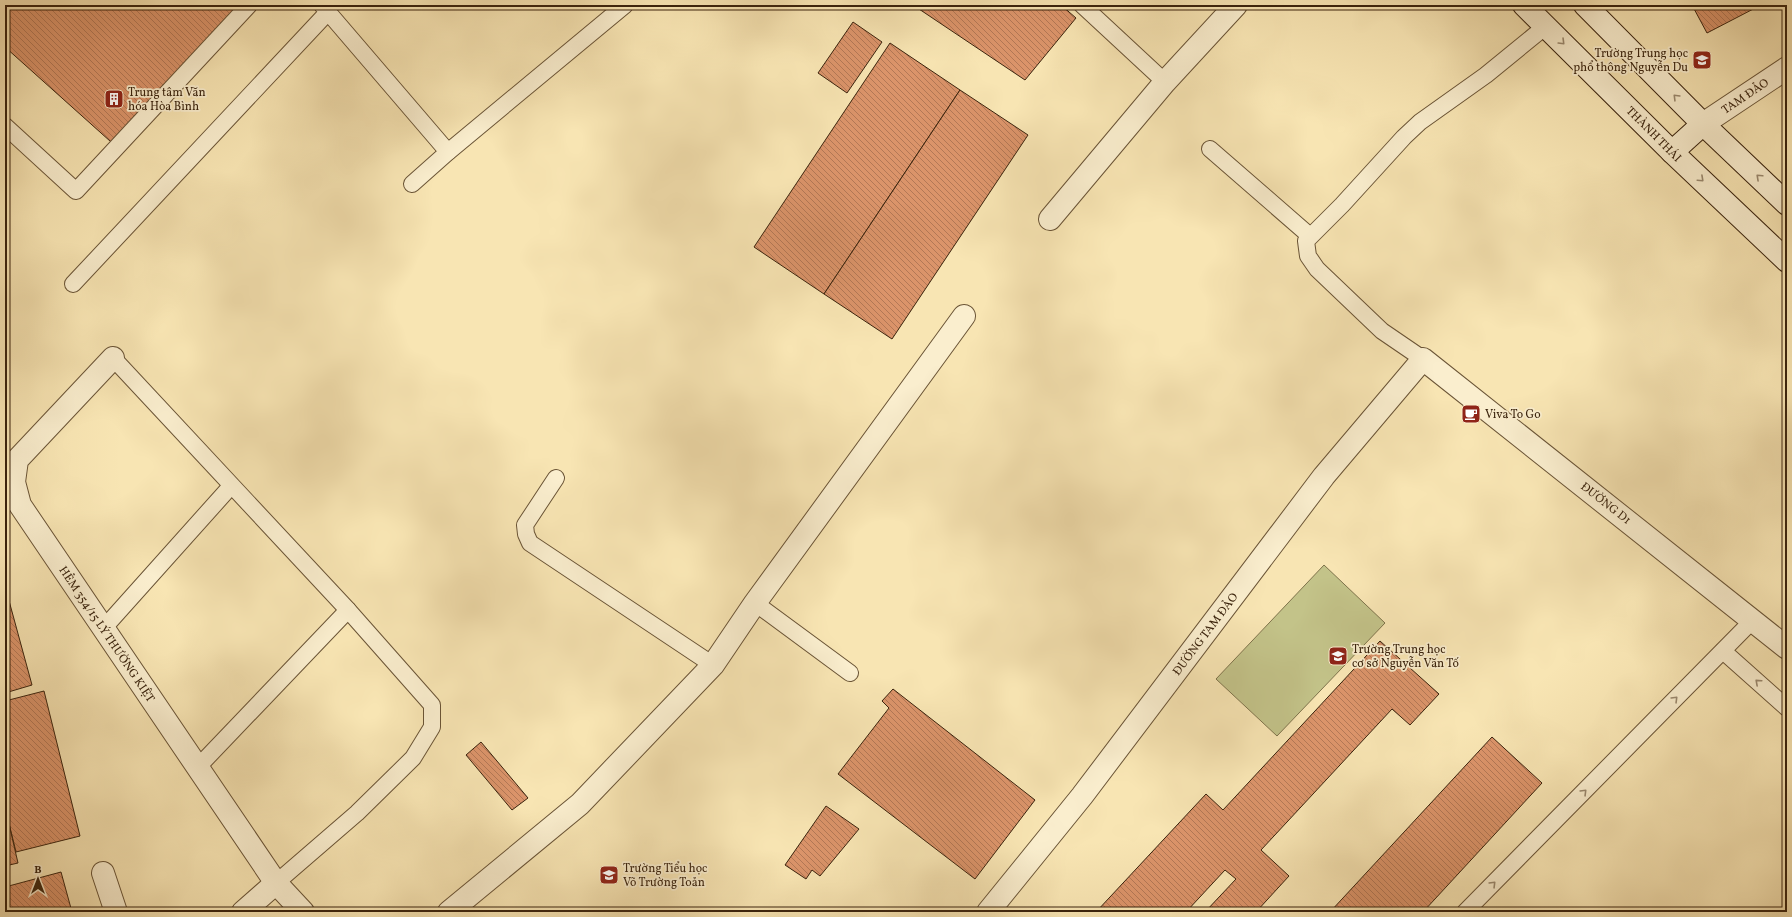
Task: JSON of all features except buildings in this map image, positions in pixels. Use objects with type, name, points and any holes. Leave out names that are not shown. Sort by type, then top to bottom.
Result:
[{"type":"street","points":[[1050,219],[1165,82],[1236,5]]},
{"type":"street","name":"THÀNH THÁI","points":[[1524,5],[1672,152],[1787,261]]},
{"type":"street","points":[[1585,5],[1703,124],[1787,204]]},
{"type":"street","name":"TAM ĐẢO","points":[[1672,152],[1703,124],[1787,68]]},
{"type":"street","points":[[449,912],[580,804],[713,665],[755,603],[964,316]]},
{"type":"street","name":"HẺM 354/15 LÝ THƯỜNG KIỆT","points":[[113,358],[17,460],[14,482],[20,504],[276,883],[303,912]]},
{"type":"street","name":"ĐƯỜNG D1","points":[[1423,359],[1787,648]]},
{"type":"street","name":"ĐƯỜNG TAM ĐẢO","points":[[988,912],[1082,796],[1324,476],[1423,359]]},
{"type":"street","points":[[103,873],[116,912]]},
{"type":"street","points":[[243,912],[276,883]]},
{"type":"lane","points":[[5,126],[76,190],[249,5]]},
{"type":"lane","points":[[412,184],[448,152],[625,5]]},
{"type":"lane","points":[[1082,5],[1165,82]]},
{"type":"lane","points":[[73,284],[326,9],[448,152]]},
{"type":"lane","points":[[1423,359],[1382,331],[1317,269],[1308,256],[1306,241],[1420,122],[1486,75],[1546,26]]},
{"type":"lane","points":[[1210,149],[1310,236]]},
{"type":"lane","points":[[113,358],[348,610],[432,705],[432,727],[412,758],[357,813],[276,883]]},
{"type":"lane","points":[[556,478],[525,524],[526,534],[530,543],[713,665]]},
{"type":"lane","points":[[103,629],[231,486]]},
{"type":"lane","points":[[755,603],[850,673]]},
{"type":"lane","points":[[197,768],[348,610]]},
{"type":"lane","points":[[1465,912],[1753,620]]},
{"type":"lane","points":[[1723,651],[1787,708]]},
{"type":"green space","points":[[1324,565],[1385,623],[1277,736],[1216,679]]},
{"type":"place","name":"Trường Trung học phổ thông Nguyễn Du","points":[[1702,60]]},
{"type":"place","name":"Trung tâm Văn hóa Hòa Bình","points":[[114,99]]},
{"type":"place","name":"Viva To Go","points":[[1471,414]]},
{"type":"place","name":"Trường Trung học cơ sở Nguyễn Văn Tố","points":[[1338,656]]},
{"type":"place","name":"Trường Tiểu học Võ Trường Toản","points":[[609,875]]}]
